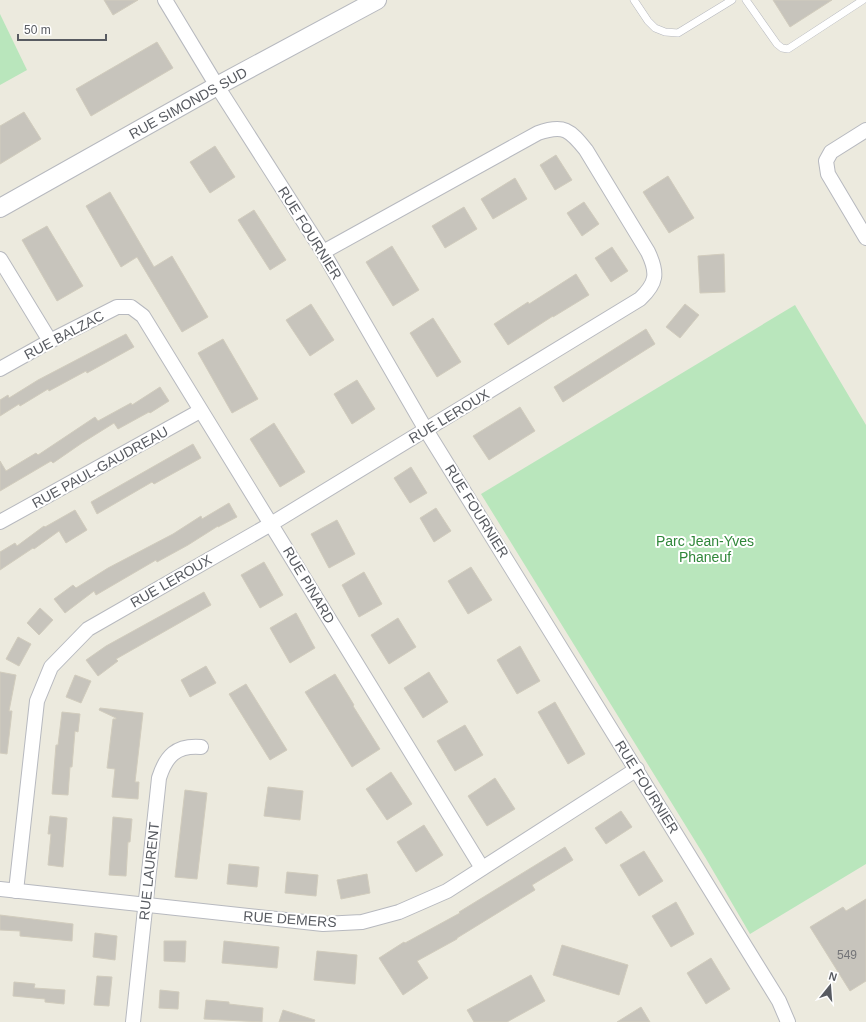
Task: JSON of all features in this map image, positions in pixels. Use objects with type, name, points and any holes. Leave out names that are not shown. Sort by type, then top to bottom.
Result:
[{"type":"street","name":"RUE FOURNIER","points":[[165,0],[217,86],[322,252],[426,430],[637,769],[779,1001],[788,1022]]},
{"type":"street","name":"RUE SIMONDS SUD","points":[[0,208],[217,86],[377,0]]},
{"type":"street","name":"RUE LEROUX","points":[[16,891],[37,701],[51,667],[88,629],[271,524],[640,300],[649,291],[654,280],[654,265],[648,252],[586,150],[575,136],[565,130],[551,128],[538,133],[322,252]]},
{"type":"street","points":[[866,130],[831,152],[826,161],[828,174],[866,238]]},
{"type":"street","points":[[0,259],[50,341]]},
{"type":"street","name":"RUE BALZAC","points":[[0,370],[50,341],[118,307],[130,307]]},
{"type":"street","name":"RUE PINARD","points":[[130,307],[143,316],[482,868]]},
{"type":"street","name":"RUE PAUL-GAUDREAU","points":[[0,522],[200,411]]},
{"type":"street","name":"RUE LAURENT","points":[[133,1022],[157,792],[163,765],[177,750],[193,746],[201,747]]},
{"type":"street","name":"RUE DEMERS","points":[[0,889],[323,924],[362,922],[399,912],[447,891],[637,769]]},
{"type":"lane","points":[[634,0],[648,21],[655,28],[665,32],[678,32],[722,3],[732,0]]},
{"type":"lane","points":[[746,0],[777,44],[782,48],[788,49],[863,0]]},
{"type":"green space","points":[[0,14],[27,70],[0,85]]},
{"type":"green space","name":"Parc Jean-Yves Phaneuf","points":[[795,305],[866,425],[866,864],[750,934],[705,857],[481,494]]},
{"type":"building","points":[[104,0],[138,0],[113,15]]},
{"type":"building","points":[[773,0],[832,0],[790,27]]},
{"type":"building","points":[[157,42],[173,68],[91,116],[76,89]]},
{"type":"building","points":[[24,112],[41,139],[0,164],[0,126]]},
{"type":"building","points":[[215,146],[235,177],[210,193],[190,162]]},
{"type":"building","points":[[556,155],[572,180],[555,190],[540,165]]},
{"type":"building","points":[[668,176],[694,218],[669,233],[643,192]]},
{"type":"building","points":[[515,178],[527,199],[493,219],[481,199]]},
{"type":"building","points":[[110,192],[154,267],[172,256],[208,317],[182,332],[137,257],[121,267],[86,206]]},
{"type":"building","points":[[584,202],[599,224],[582,236],[567,213]]},
{"type":"building","points":[[464,207],[477,229],[445,248],[432,226]]},
{"type":"building","points":[[254,210],[286,260],[270,270],[238,220]]},
{"type":"building","points":[[47,226],[83,286],[57,301],[22,240]]},
{"type":"building","points":[[392,246],[419,290],[393,306],[366,262]]},
{"type":"building","points":[[612,247],[628,271],[611,282],[595,258]]},
{"type":"building","points":[[724,254],[725,292],[700,293],[698,256]]},
{"type":"building","points":[[576,274],[589,295],[508,345],[494,324]]},
{"type":"building","points":[[311,304],[334,340],[310,356],[286,320]]},
{"type":"building","points":[[685,304],[699,315],[680,338],[666,327]]},
{"type":"building","points":[[433,318],[461,362],[437,377],[410,333]]},
{"type":"building","points":[[646,329],[655,344],[563,402],[554,387]]},
{"type":"building","points":[[126,334],[134,347],[87,373],[86,371],[49,391],[48,389],[0,416],[0,400],[8,395],[9,398],[38,380]]},
{"type":"building","points":[[223,339],[258,399],[232,413],[198,353]]},
{"type":"building","points":[[357,380],[375,409],[352,424],[334,394]]},
{"type":"building","points":[[160,387],[169,401],[150,413],[149,412],[118,429],[114,423],[53,463],[51,461],[0,491],[0,461],[6,471],[36,453],[38,455],[95,417],[98,421],[131,403],[132,405]]},
{"type":"building","points":[[520,407],[535,431],[489,460],[473,436]]},
{"type":"building","points":[[274,423],[305,472],[280,487],[250,439]]},
{"type":"building","points":[[193,444],[201,458],[154,484],[152,482],[97,514],[91,502]]},
{"type":"building","points":[[411,467],[427,493],[410,503],[394,478]]},
{"type":"building","points":[[229,503],[237,517],[218,526],[157,562],[156,560],[96,595],[94,591],[65,613],[54,599],[73,585],[76,588],[108,568],[173,534],[201,516],[202,519]]},
{"type":"building","points":[[436,508],[451,531],[434,542],[420,518]]},
{"type":"building","points":[[75,510],[87,530],[66,543],[59,531],[34,549],[33,548],[0,570],[0,552],[15,543],[17,546],[44,526],[45,527]]},
{"type":"building","points":[[337,520],[355,554],[329,568],[311,534]]},
{"type":"building","points":[[264,562],[283,595],[260,608],[241,575]]},
{"type":"building","points":[[471,567],[492,600],[468,614],[448,581]]},
{"type":"building","points":[[364,572],[382,604],[359,617],[342,585]]},
{"type":"building","points":[[204,592],[211,605],[116,659],[118,661],[98,676],[86,660],[106,646]]},
{"type":"building","points":[[40,608],[53,620],[39,635],[27,623]]},
{"type":"building","points":[[296,613],[315,648],[290,663],[270,628]]},
{"type":"building","points":[[398,618],[416,647],[389,664],[371,635]]},
{"type":"building","points":[[18,637],[31,644],[19,666],[6,659]]},
{"type":"building","points":[[520,646],[540,681],[517,694],[497,660]]},
{"type":"building","points":[[206,666],[216,683],[190,697],[181,680]]},
{"type":"building","points":[[0,672],[16,675],[9,711],[12,711],[7,754],[0,753]]},
{"type":"building","points":[[429,672],[448,702],[423,718],[404,688]]},
{"type":"building","points":[[335,674],[380,749],[352,767],[305,692]]},
{"type":"building","points":[[75,675],[91,681],[81,703],[66,697]]},
{"type":"building","points":[[246,684],[287,750],[270,760],[229,694]]},
{"type":"building","points":[[555,702],[585,754],[568,764],[538,712]]},
{"type":"building","points":[[100,708],[143,713],[135,782],[139,782],[138,799],[112,797],[115,769],[107,768],[113,719],[116,718],[99,710]]},
{"type":"building","points":[[62,712],[80,714],[78,732],[75,731],[68,795],[52,794],[56,745],[58,745]]},
{"type":"building","points":[[465,725],[483,755],[455,771],[437,741]]},
{"type":"building","points":[[391,772],[412,804],[387,820],[366,789]]},
{"type":"building","points":[[495,778],[515,809],[487,826],[468,796]]},
{"type":"building","points":[[268,787],[303,791],[300,820],[264,816]]},
{"type":"building","points":[[185,790],[207,793],[197,879],[175,877]]},
{"type":"building","points":[[621,811],[632,827],[606,844],[595,828]]},
{"type":"building","points":[[50,816],[67,818],[63,867],[48,865],[51,834],[48,834]]},
{"type":"building","points":[[113,817],[132,819],[130,842],[128,842],[126,876],[109,875]]},
{"type":"building","points":[[424,825],[443,855],[416,872],[397,842]]},
{"type":"building","points":[[565,847],[573,860],[532,885],[535,890],[457,939],[417,961],[428,978],[403,995],[379,958],[404,942],[405,943],[460,913],[459,912]]},
{"type":"building","points":[[644,851],[663,881],[639,896],[620,865]]},
{"type":"building","points":[[229,864],[259,867],[257,887],[227,884]]},
{"type":"building","points":[[287,872],[318,875],[316,896],[285,893]]},
{"type":"building","points":[[367,874],[370,893],[341,899],[337,880]]},
{"type":"building","points":[[866,899],[866,981],[850,991],[810,927],[843,907],[846,911]]},
{"type":"building","points":[[676,902],[694,934],[671,947],[652,916]]},
{"type":"building","points":[[0,915],[73,924],[72,941],[20,936],[20,931],[0,930]]},
{"type":"building","points":[[95,933],[117,936],[115,960],[93,957]]},
{"type":"building","points":[[164,941],[186,941],[185,962],[164,961]]},
{"type":"building","points":[[224,941],[279,947],[277,968],[222,963]]},
{"type":"building","points":[[562,945],[628,965],[619,995],[553,975]]},
{"type":"building","points":[[317,951],[357,955],[355,984],[314,980]]},
{"type":"building","points":[[711,958],[730,989],[706,1004],[687,973]]},
{"type":"building","points":[[531,975],[545,1001],[507,1022],[474,1022],[467,1010]]},
{"type":"building","points":[[97,976],[112,977],[109,1006],[94,1005]]},
{"type":"building","points":[[14,982],[35,984],[34,988],[65,990],[64,1004],[45,1002],[45,999],[13,996]]},
{"type":"building","points":[[160,990],[179,992],[178,1009],[159,1008]]},
{"type":"building","points":[[206,1000],[229,1002],[229,1004],[263,1008],[262,1022],[204,1019]]},
{"type":"building","points":[[641,1007],[650,1022],[617,1022]]},
{"type":"building","points":[[283,1010],[315,1020],[314,1022],[279,1022]]}]
